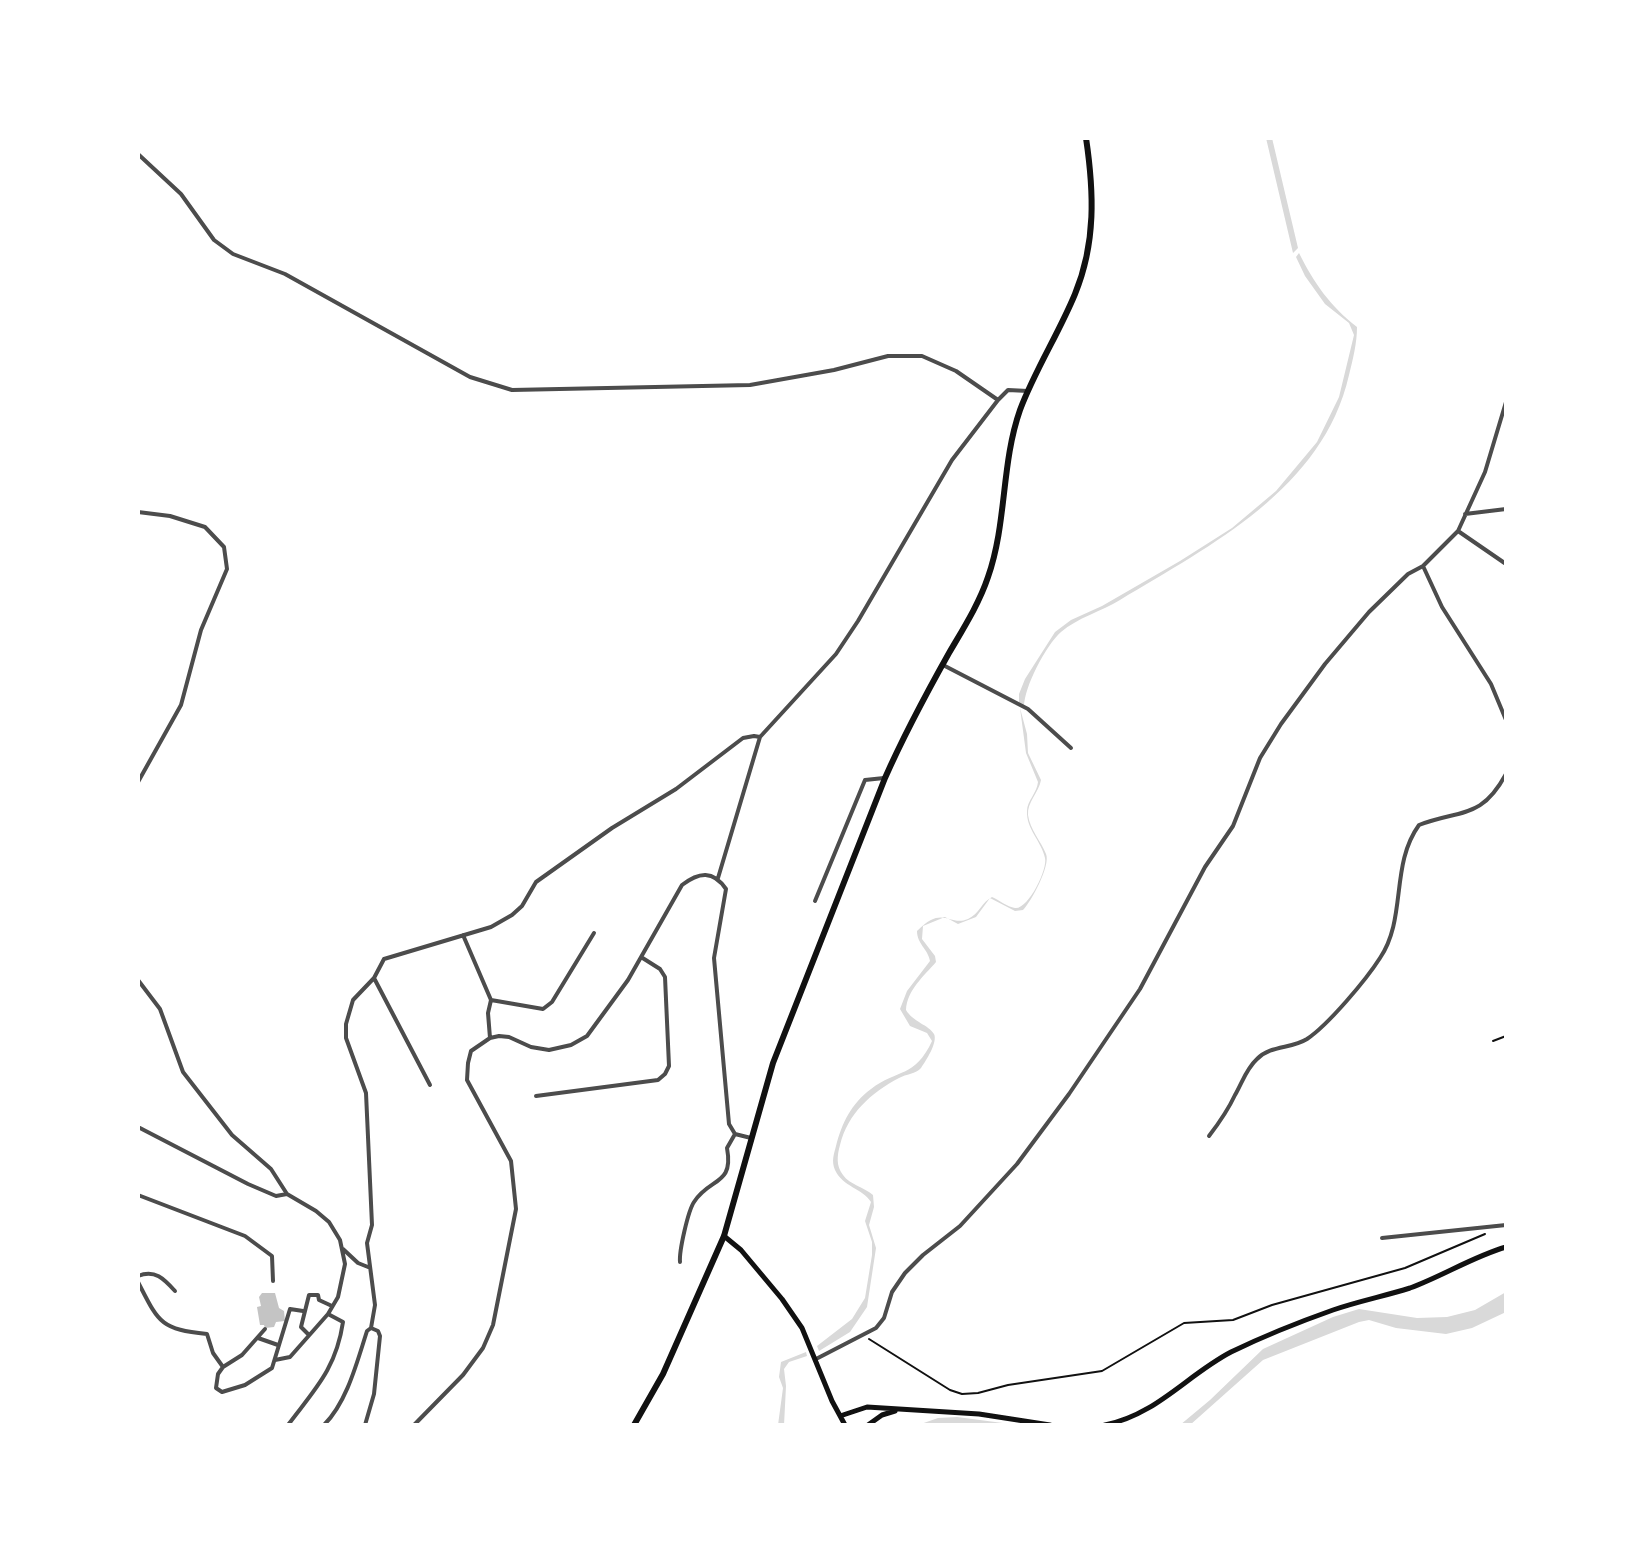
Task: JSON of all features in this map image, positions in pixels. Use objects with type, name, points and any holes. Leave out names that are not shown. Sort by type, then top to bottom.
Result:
[{"type":"main road","points":[[634,1425],[663,1374],[724,1236],[773,1063],[885,778],[902,739],[977,603],[988,577],[997,544],[1012,439],[1028,391],[1075,294],[1086,260],[1093,193],[1086,138]]},
{"type":"main road","points":[[724,1236],[739,1247],[802,1328],[845,1425]]},
{"type":"main road","points":[[1105,1425],[1131,1418],[1154,1406],[1242,1347],[1334,1310],[1407,1289],[1506,1247]]},
{"type":"main road","points":[[840,1416],[867,1407],[979,1414],[1050,1425]]},
{"type":"main road","points":[[868,1425],[882,1415],[900,1410]]},
{"type":"street","points":[[138,154],[181,194],[214,240],[233,254],[285,274],[470,377],[512,390],[750,385],[834,370],[888,356],[922,356],[956,371],[998,400]]},
{"type":"street","points":[[718,878],[760,737],[836,654],[952,460],[998,400],[1008,390],[1028,391]]},
{"type":"street","points":[[816,1359],[876,1328],[884,1318],[892,1292],[905,1273],[989,1197],[1069,1094],[1140,989],[1205,867],[1233,826],[1260,758],[1281,724],[1325,664],[1369,612],[1458,531],[1485,472],[1506,402]]},
{"type":"street","points":[[1465,514],[1506,509]]},
{"type":"street","points":[[138,512],[170,516],[205,527],[224,547],[227,569],[201,630],[181,705],[138,782]]},
{"type":"street","points":[[1458,531],[1506,564]]},
{"type":"street","points":[[1423,566],[1442,607],[1491,684],[1506,720]]},
{"type":"street","points":[[943,665],[1028,709],[1071,748]]},
{"type":"street","points":[[324,1425],[340,1401],[367,1331],[371,1328],[375,1305],[367,1243],[372,1225],[366,1093],[346,1038],[346,1024],[353,1000],[374,978],[384,959],[491,927],[512,915],[522,906],[536,882],[599,837],[676,789],[743,738],[760,737]]},
{"type":"street","points":[[1209,1136],[1257,1058],[1266,1051],[1305,1039],[1323,1024],[1381,957],[1394,923],[1405,851],[1419,825],[1468,813],[1483,805],[1506,774]]},
{"type":"street","points":[[815,901],[865,780],[885,778]]},
{"type":"street","points":[[414,1425],[463,1375],[483,1348],[493,1325],[516,1209],[511,1161],[467,1080],[471,1051],[490,1038],[509,1037],[531,1047],[549,1050],[571,1045],[587,1036],[628,980],[682,885],[693,877],[708,873],[718,878],[726,889],[714,958],[729,1124],[735,1134],[751,1138]]},
{"type":"street","points":[[491,1000],[543,1009],[552,1002],[594,933]]},
{"type":"street","points":[[463,935],[491,1000],[488,1013],[490,1038]]},
{"type":"street","points":[[536,1096],[658,1080],[665,1074],[669,1066],[665,977],[660,969],[641,957]]},
{"type":"street","points":[[374,978],[430,1085]]},
{"type":"street","points":[[138,980],[160,1009],[183,1072],[232,1135],[271,1169],[287,1194],[329,1222],[342,1248],[345,1264],[333,1306],[290,1357],[275,1360]]},
{"type":"street","points":[[138,1127],[248,1184],[276,1196],[287,1194]]},
{"type":"street","points":[[680,1262],[693,1203],[726,1176],[729,1162],[727,1148],[735,1134]]},
{"type":"street","points":[[138,1195],[245,1236],[272,1256],[273,1281]]},
{"type":"street","points":[[1382,1238],[1506,1225]]},
{"type":"street","points":[[342,1248],[358,1263],[369,1267]]},
{"type":"street","points":[[138,1276],[154,1274],[163,1278],[175,1291]]},
{"type":"street","points":[[138,1282],[155,1314],[166,1326],[207,1334],[213,1353],[223,1367]]},
{"type":"street","points":[[309,1335],[301,1327],[309,1295],[318,1295],[319,1300],[333,1306]]},
{"type":"street","points":[[265,1329],[242,1355],[223,1367],[218,1374],[216,1388],[222,1392],[245,1385],[272,1368],[290,1309],[303,1311]]},
{"type":"street","points":[[288,1425],[330,1370],[343,1322],[328,1314]]},
{"type":"street","points":[[365,1425],[374,1394],[380,1336],[378,1331],[371,1328]]},
{"type":"street","points":[[258,1338],[279,1345]]},
{"type":"path","points":[[1493,1041],[1506,1036]]},
{"type":"path","points":[[858,1336],[869,1339],[950,1390],[962,1394],[978,1393],[1008,1385],[1102,1371],[1184,1323],[1233,1320],[1272,1305],[1405,1268],[1488,1233]]},
{"type":"shaded area","points":[[1266,138],[1272,138],[1298,248],[1293,253]]},
{"type":"shaded area","points":[[1299,253],[1324,293],[1357,327],[1350,369],[1335,415],[1315,451],[1289,482],[1226,535],[1061,632],[1037,667],[1024,707],[1019,704],[1025,679],[1055,632],[1232,528],[1276,491],[1317,442],[1339,397],[1354,335],[1349,323],[1325,304],[1305,276],[1296,257]]},
{"type":"shaded area","points":[[1020,708],[1028,753],[1041,780],[1028,815],[1046,854],[1046,866],[1039,883],[1031,899],[1023,910],[1015,911],[990,898],[1020,907],[1036,888],[1045,863],[1027,818],[1027,807],[1038,782],[1026,753]]},
{"type":"shaded area","points":[[990,898],[976,917],[958,924],[948,919],[968,919]]},
{"type":"shaded area","points":[[943,918],[923,926],[922,939],[936,962],[913,990],[906,1010],[934,1034],[931,1051],[919,1070],[889,1084],[862,1105],[849,1123],[840,1145],[838,1161],[841,1172],[849,1181],[873,1195],[874,1207],[869,1225],[876,1248],[867,1307],[850,1332],[819,1351],[817,1346],[852,1319],[865,1298],[872,1255],[872,1242],[865,1221],[871,1202],[838,1176],[833,1158],[838,1138],[848,1114],[858,1101],[880,1083],[912,1067],[926,1053],[932,1041],[927,1033],[910,1026],[900,1009],[907,991],[930,961],[917,931],[926,923],[933,919]]},
{"type":"shaded area","points":[[1506,1292],[1506,1312],[1472,1328],[1446,1334],[1396,1328],[1369,1320],[1263,1360],[1190,1425],[1180,1425],[1263,1349],[1333,1317],[1359,1309],[1417,1318],[1447,1317],[1475,1310]]},
{"type":"shaded area","points":[[806,1352],[807,1356],[789,1362],[784,1369],[784,1425],[778,1425],[783,1388],[779,1377],[781,1362]]},
{"type":"shaded area","points":[[957,1417],[1018,1425],[918,1425],[938,1418]]},
{"type":"building","points":[[262,1293],[275,1293],[279,1308],[284,1311],[285,1321],[276,1322],[274,1327],[260,1325],[257,1307],[261,1306],[259,1297]]}]
